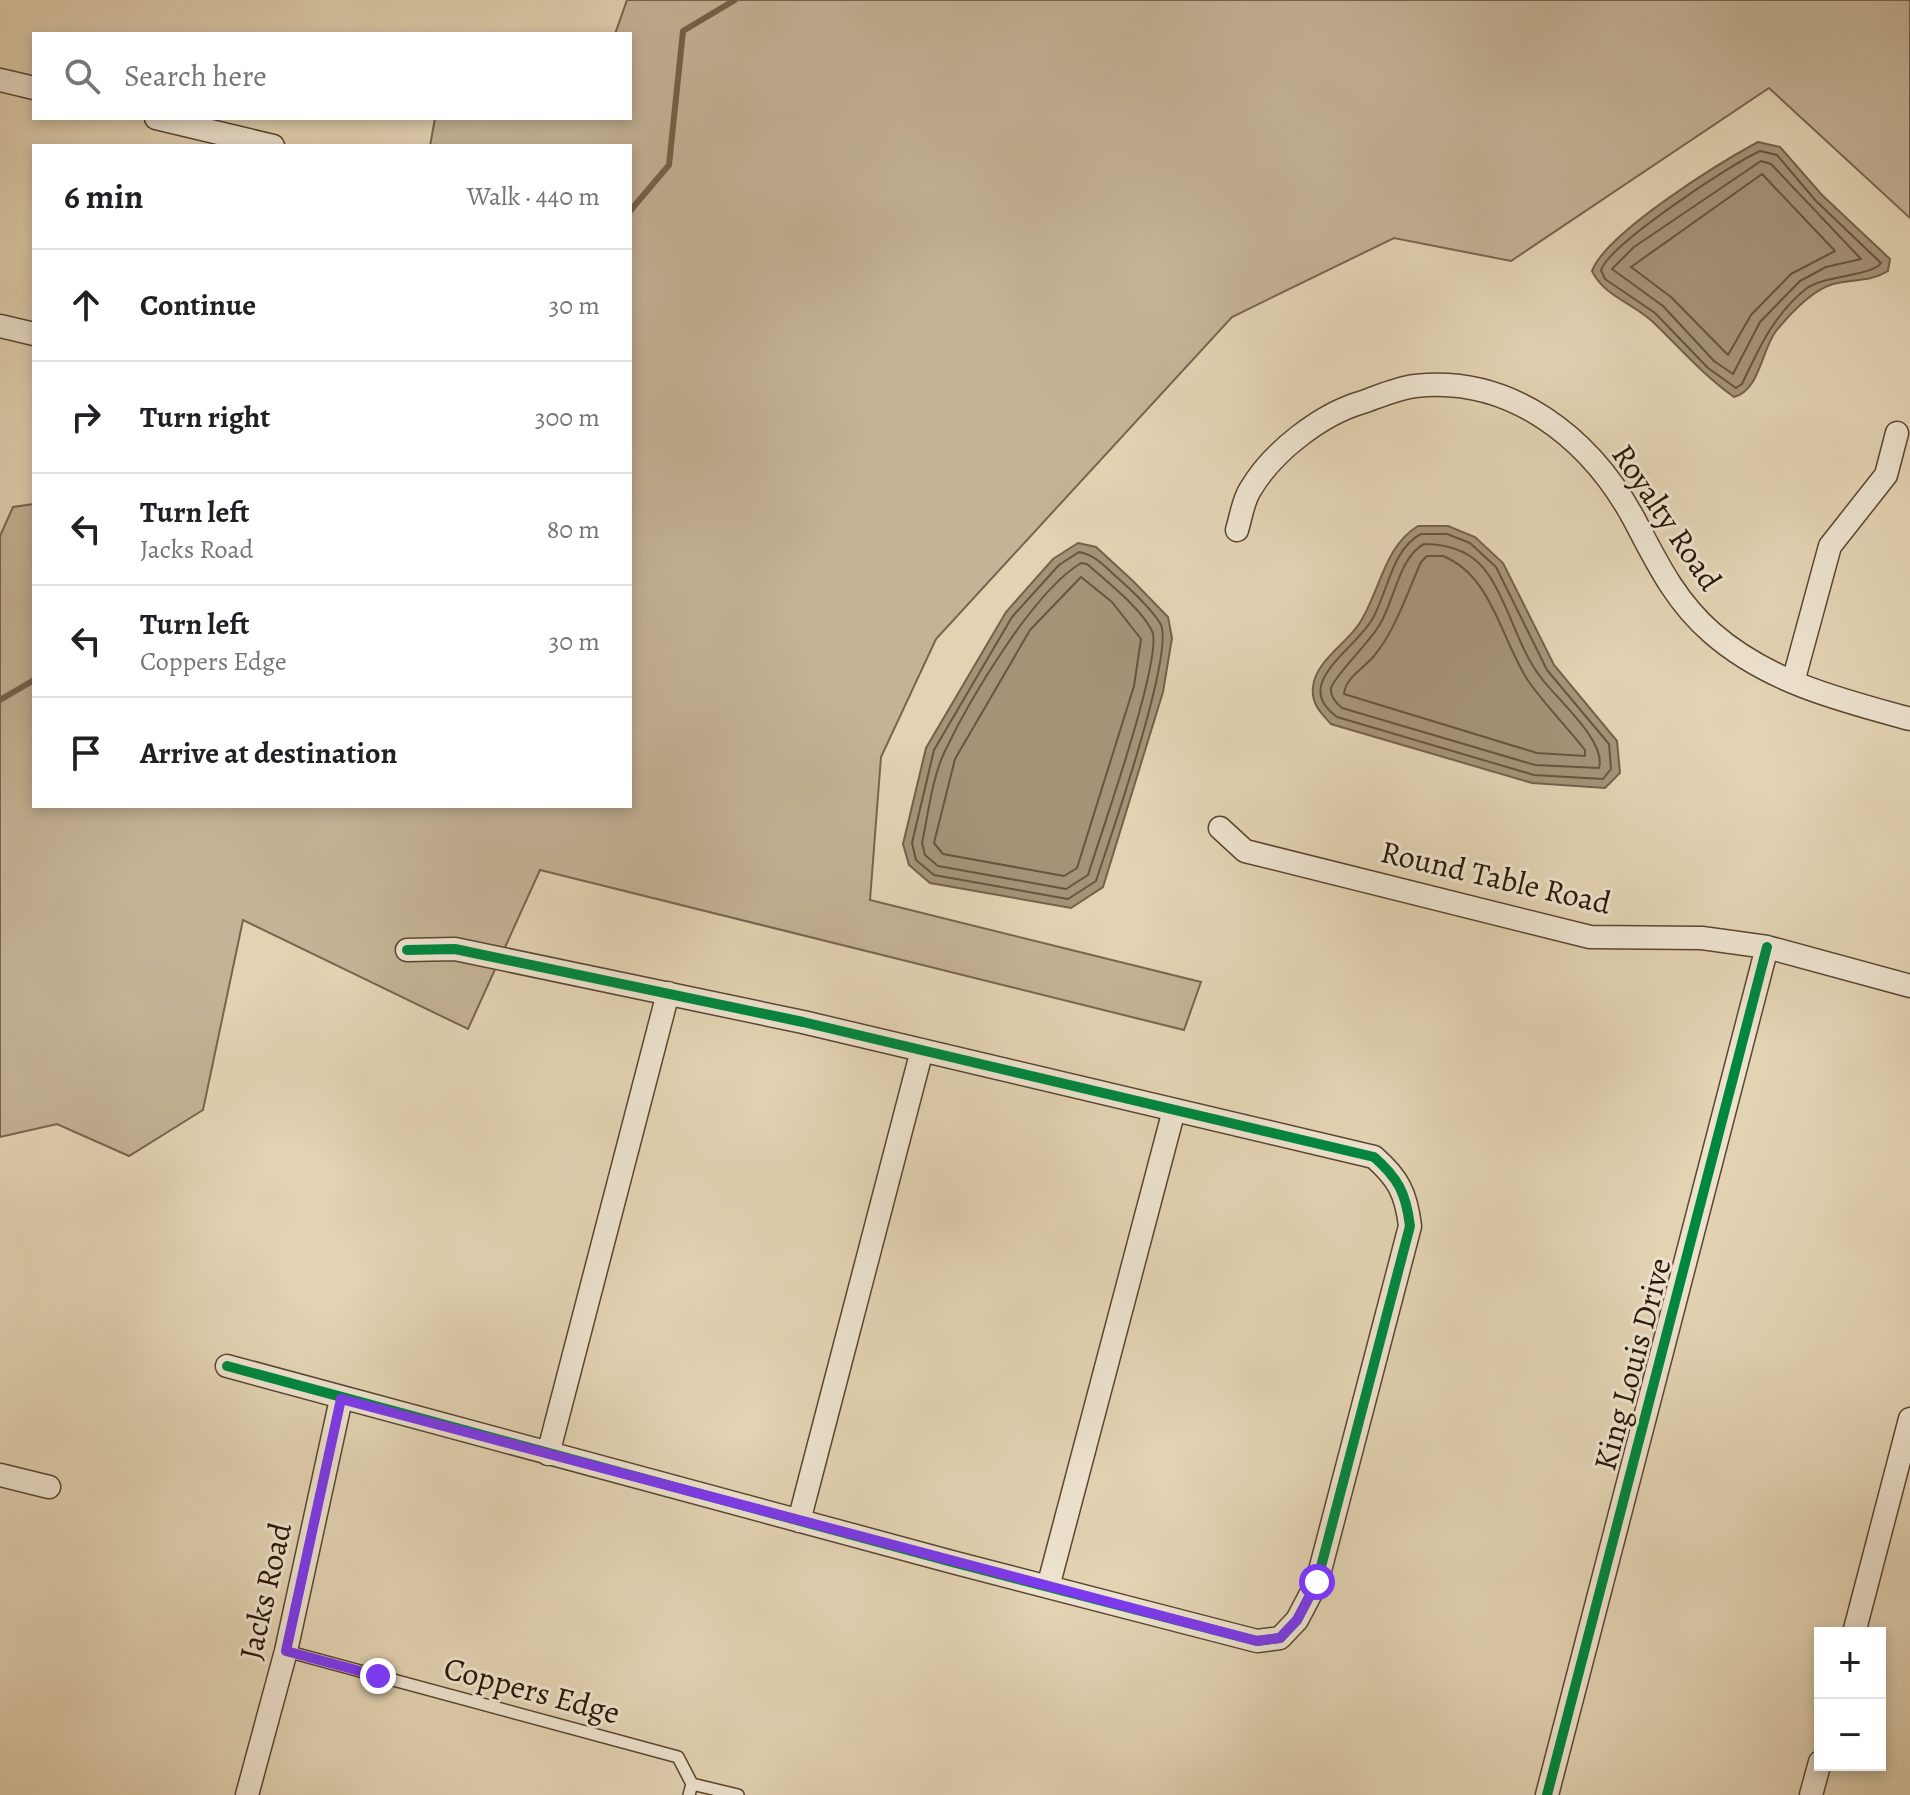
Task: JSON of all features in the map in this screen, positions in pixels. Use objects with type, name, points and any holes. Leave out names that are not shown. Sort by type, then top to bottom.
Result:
[{"type":"street","points":[[0,80],[32,88]]},
{"type":"street","points":[[164,120],[265,144]]},
{"type":"street","points":[[0,326],[32,334]]},
{"type":"street","name":"Royalty Road","points":[[1237,530],[1249,491],[1276,457],[1351,405],[1412,386],[1449,384],[1487,391],[1522,403],[1553,422],[1582,449],[1633,517],[1659,570],[1710,632],[1741,656],[1793,682],[1834,698],[1910,719]]},
{"type":"street","points":[[1793,682],[1830,546],[1886,475],[1897,433]]},
{"type":"street","name":"Round Table Road","points":[[1220,828],[1245,851],[1590,937],[1702,938],[1767,947],[1910,986]]},
{"type":"street","name":"King Louis Drive","points":[[1547,1795],[1767,947]]},
{"type":"street","points":[[227,1366],[341,1399],[1257,1641],[1280,1638],[1297,1620],[1317,1582],[1410,1226],[1406,1196],[1396,1176],[1374,1157],[668,993],[455,949],[407,950]]},
{"type":"street","points":[[548,1454],[668,993]]},
{"type":"street","points":[[799,1521],[922,1050]]},
{"type":"street","points":[[1048,1587],[1174,1110]]},
{"type":"street","name":"Jacks Road","points":[[247,1795],[286,1651],[341,1399]]},
{"type":"street","points":[[1856,1627],[1910,1419]]},
{"type":"street","points":[[0,1475],[49,1487]]},
{"type":"street","points":[[1811,1795],[1818,1771]]},
{"type":"lane","name":"Coppers Edge","points":[[286,1651],[678,1757],[691,1790]]},
{"type":"lane","points":[[691,1790],[738,1795]]},
{"type":"shaded area","points":[[627,0],[1910,0],[1910,218],[1769,88],[1511,261],[1394,238],[1232,317],[936,639],[881,757],[870,900],[1201,982],[1184,1030],[540,870],[468,1029],[243,920],[203,1110],[129,1156],[57,1124],[0,1137],[0,536],[13,507],[32,504],[32,808],[632,808],[632,144],[430,144],[435,120],[632,120],[632,32],[616,32]]},
{"type":"water","points":[[1758,142],[1780,147],[1822,195],[1890,259],[1888,271],[1882,275],[1833,284],[1802,303],[1776,331],[1749,387],[1734,397],[1645,315],[1604,287],[1592,271],[1602,255],[1640,219],[1692,182]]},
{"type":"water","points":[[1418,526],[1448,526],[1475,537],[1503,563],[1554,665],[1617,741],[1620,773],[1605,788],[1532,783],[1331,724],[1320,712],[1313,693],[1319,669],[1359,624],[1397,545]]},
{"type":"water","points":[[1078,543],[1096,547],[1133,581],[1168,617],[1172,638],[1163,692],[1103,887],[1071,908],[930,883],[909,865],[903,844],[926,748],[1006,612],[1053,559]]},
{"type":"waterway","points":[[632,209],[669,165],[683,31],[735,0]]},
{"type":"waterway","points":[[0,700],[32,681]]},
{"type":"cycle path","points":[[1547,1795],[1767,947]]},
{"type":"cycle path","points":[[227,1366],[1257,1641],[1280,1638],[1297,1620],[1317,1582],[1410,1226],[1400,1187],[1374,1157],[803,1022],[455,949],[407,950]]},
{"type":"route","points":[[378,1676],[286,1651],[341,1399],[1257,1641],[1280,1638],[1297,1620],[1317,1582]]}]
